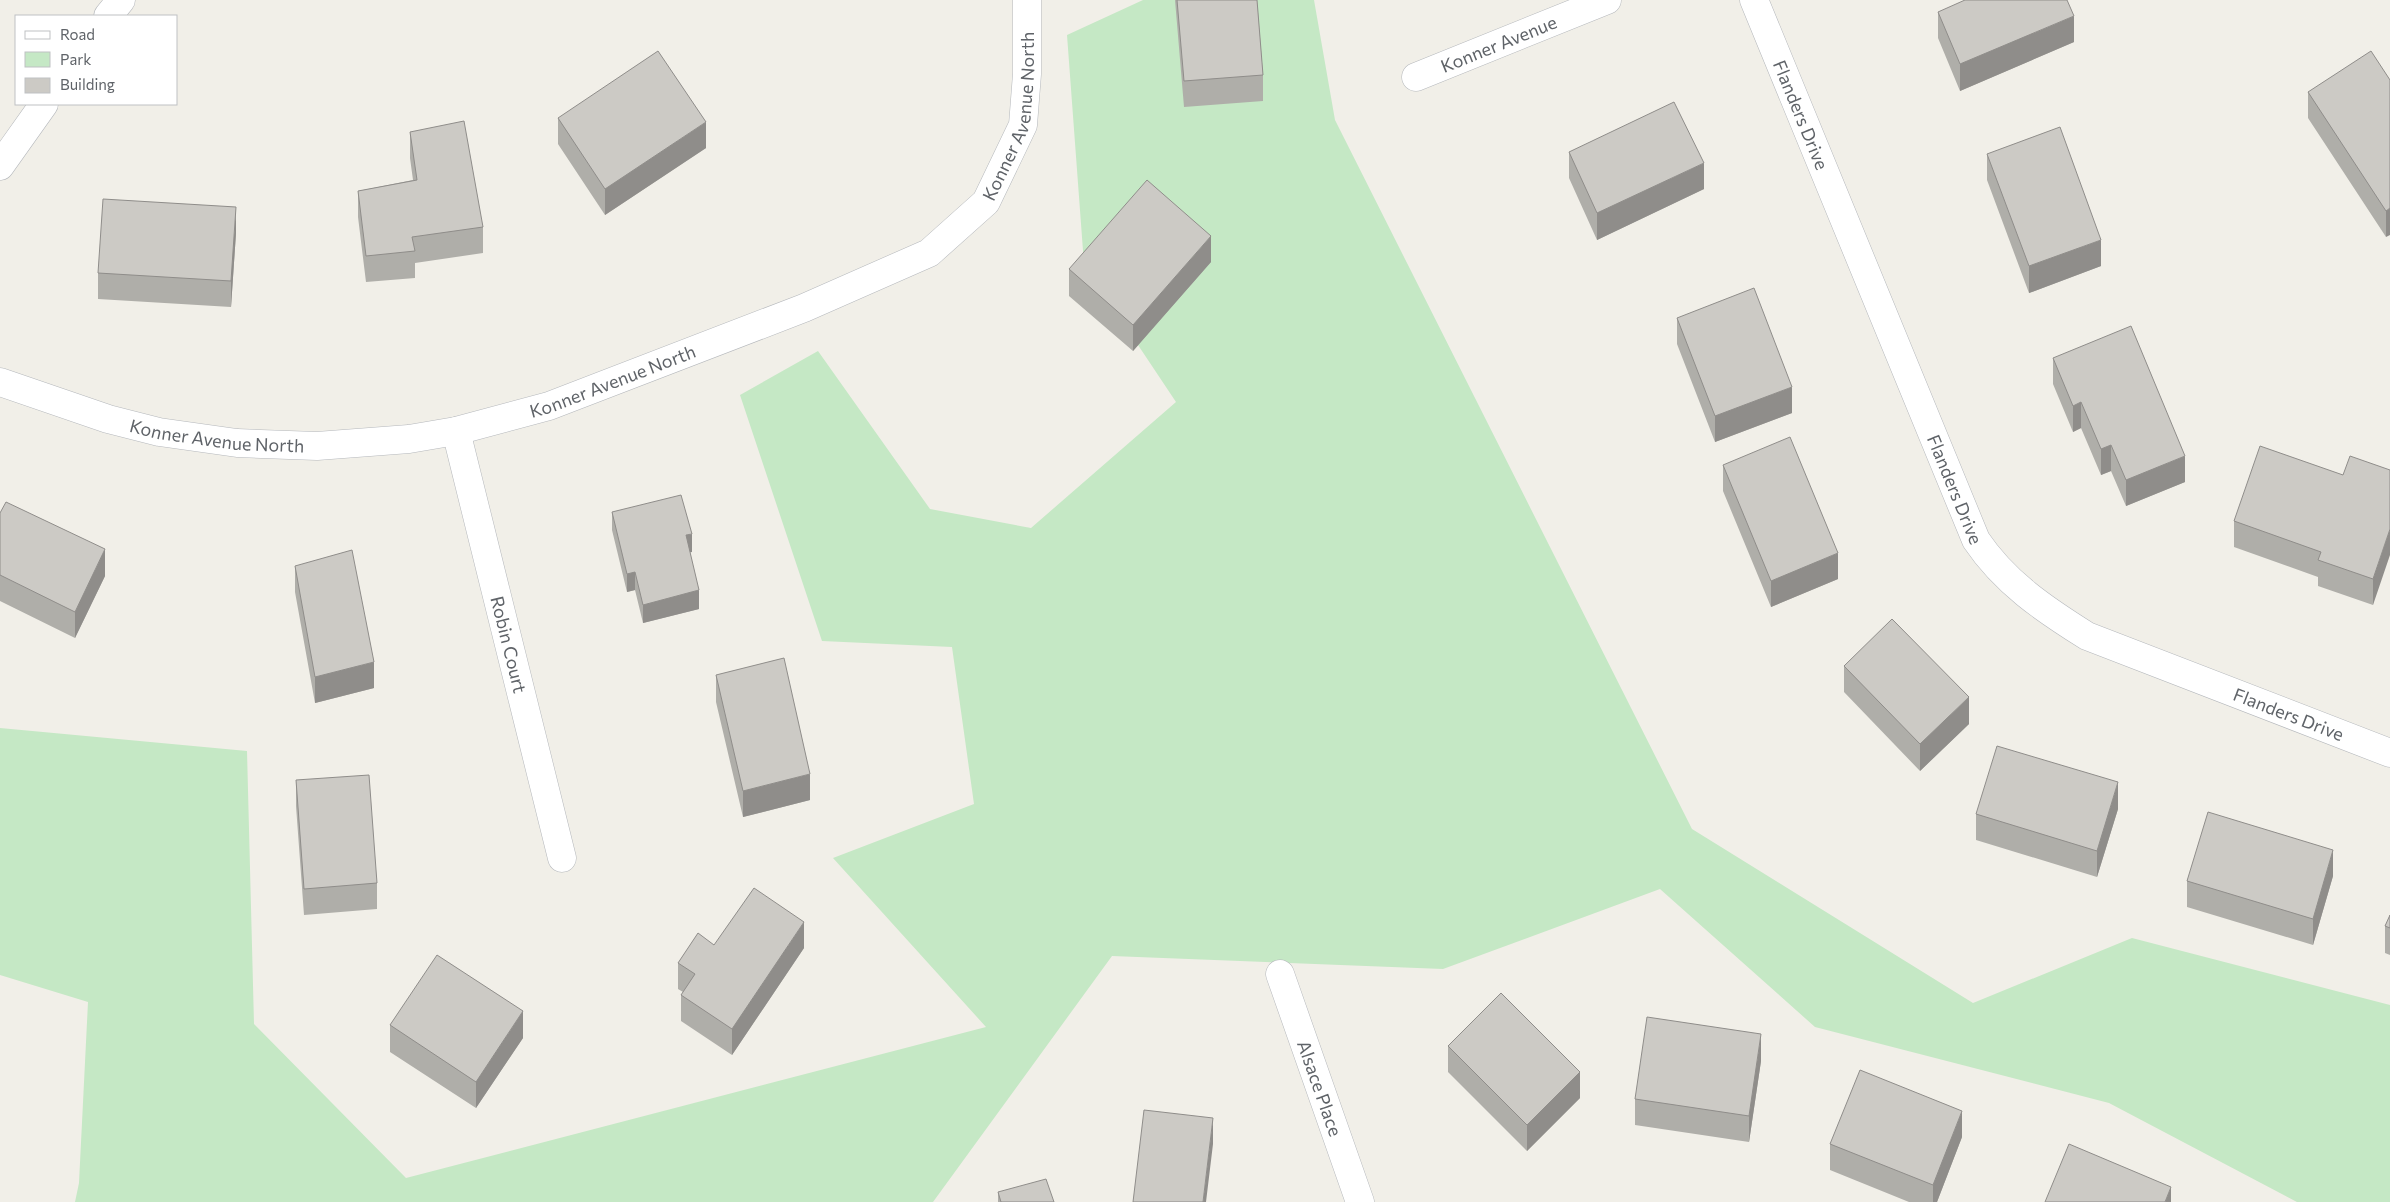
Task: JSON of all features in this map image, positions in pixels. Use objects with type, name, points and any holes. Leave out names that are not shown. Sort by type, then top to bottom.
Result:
[{"type":"street","points":[[109,15],[121,0]]},
{"type":"street","name":"Konner Avenue North","points":[[0,382],[108,419],[159,432],[237,443],[317,446],[408,439],[456,431],[549,406],[804,308],[929,253],[986,202],[1023,125],[1027,74],[1027,0]]},
{"type":"street","name":"Konner Avenue","points":[[1416,77],[1608,0]]},
{"type":"street","name":"Flanders Drive","points":[[1754,0],[1976,540],[1991,562],[2042,608],[2087,636],[2390,752]]},
{"type":"street","points":[[2,156],[43,105]]},
{"type":"street","name":"Robin Court","points":[[456,431],[562,858]]},
{"type":"street","name":"Alsace Place","points":[[1280,974],[1360,1202]]},
{"type":"green space","points":[[1143,0],[1314,0],[1335,120],[1692,829],[1973,1003],[2132,938],[2390,1005],[2390,1202],[2297,1202],[2109,1103],[1815,1027],[1660,889],[1443,969],[1112,956],[933,1202],[75,1202],[79,1183],[88,1002],[0,975],[0,728],[247,751],[254,1024],[406,1178],[986,1027],[833,858],[974,804],[952,647],[822,641],[740,395],[818,351],[930,509],[1031,528],[1176,402],[1084,264],[1067,35]]},
{"type":"building","points":[[1177,0],[1257,0],[1263,75],[1184,81]]},
{"type":"building","points":[[1965,0],[2067,0],[2074,16],[1960,64],[1938,12]]},
{"type":"building","points":[[658,51],[706,122],[605,189],[558,118]]},
{"type":"building","points":[[2371,51],[2390,80],[2390,208],[2386,211],[2308,92]]},
{"type":"building","points":[[1674,102],[1704,163],[1597,213],[1569,152]]},
{"type":"building","points":[[464,121],[483,227],[412,237],[415,251],[366,256],[358,191],[417,180],[410,132]]},
{"type":"building","points":[[2060,127],[2101,240],[2029,266],[1987,154]]},
{"type":"building","points":[[1147,180],[1211,236],[1133,325],[1069,269]]},
{"type":"building","points":[[103,199],[236,207],[231,281],[98,273]]},
{"type":"building","points":[[1754,288],[1792,387],[1715,416],[1677,318]]},
{"type":"building","points":[[2131,326],[2185,456],[2126,480],[2111,445],[2101,449],[2081,402],[2073,406],[2053,358]]},
{"type":"building","points":[[1790,437],[1838,553],[1771,581],[1723,465]]},
{"type":"building","points":[[2260,446],[2343,475],[2350,456],[2390,470],[2390,529],[2373,579],[2318,560],[2321,552],[2234,521]]},
{"type":"building","points":[[681,495],[692,534],[686,535],[699,590],[643,605],[635,572],[627,574],[612,512]]},
{"type":"building","points":[[6,502],[105,549],[75,612],[0,575],[0,513]]},
{"type":"building","points":[[352,550],[374,662],[315,677],[295,566]]},
{"type":"building","points":[[1892,619],[1969,697],[1920,744],[1844,666]]},
{"type":"building","points":[[784,658],[810,774],[743,791],[716,675]]},
{"type":"building","points":[[1997,746],[2118,782],[2097,851],[1976,814]]},
{"type":"building","points":[[369,775],[377,883],[304,889],[296,780]]},
{"type":"building","points":[[2208,812],[2333,850],[2313,919],[2187,881]]},
{"type":"building","points":[[754,888],[804,922],[732,1029],[681,995],[695,974],[678,963],[698,933],[714,945]]},
{"type":"building","points":[[2390,915],[2390,928],[2385,926]]},
{"type":"building","points":[[437,955],[523,1011],[476,1082],[390,1025]]},
{"type":"building","points":[[1501,993],[1580,1072],[1527,1125],[1448,1046]]},
{"type":"building","points":[[1647,1017],[1761,1034],[1749,1116],[1635,1099]]},
{"type":"building","points":[[1860,1070],[1962,1111],[1933,1185],[1830,1144]]},
{"type":"building","points":[[1144,1110],[1213,1118],[1203,1202],[1133,1202]]},
{"type":"building","points":[[2069,1144],[2171,1187],[2165,1202],[2045,1202]]},
{"type":"building","points":[[1046,1179],[1054,1202],[1001,1202],[998,1192]]}]
